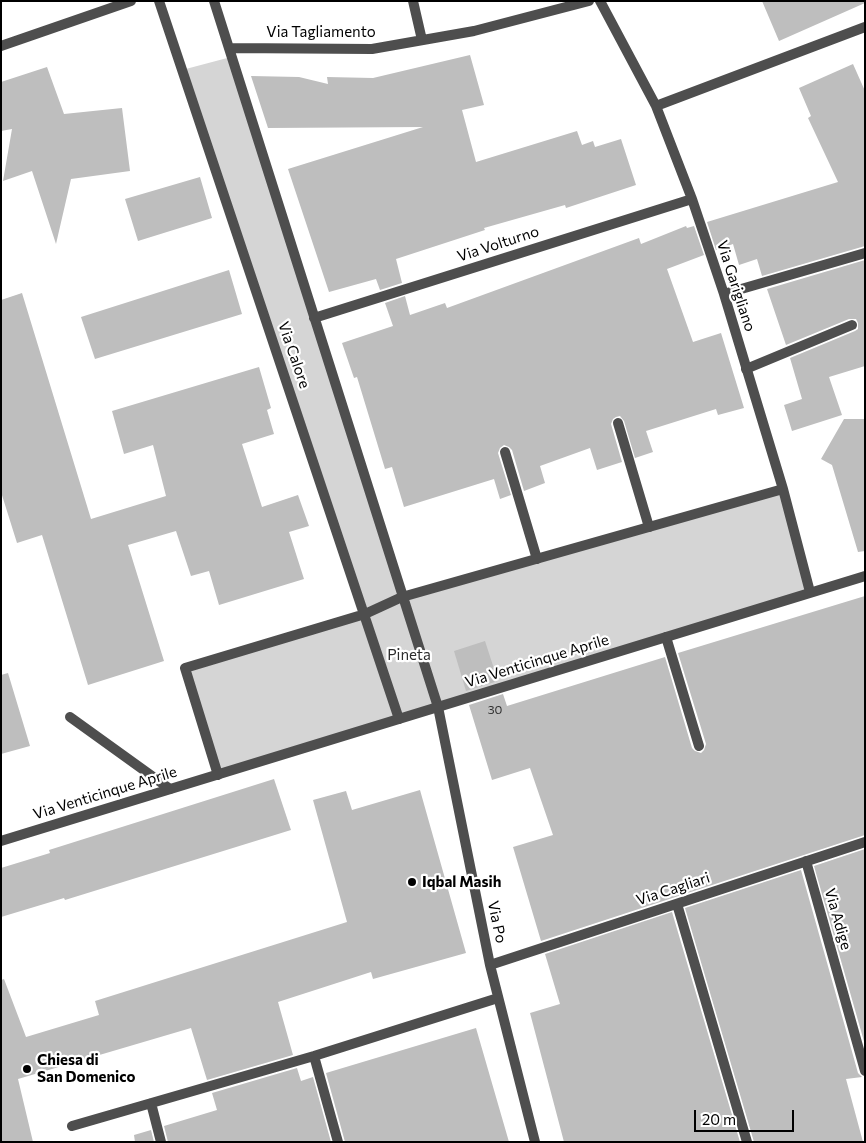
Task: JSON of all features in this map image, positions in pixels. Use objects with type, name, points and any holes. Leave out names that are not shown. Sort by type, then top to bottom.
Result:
[{"type":"street","points":[[1,46],[131,1]]},
{"type":"street","name":"Via Calore","points":[[159,1],[400,719]]},
{"type":"street","name":"Via Calore","points":[[214,1],[438,707]]},
{"type":"street","points":[[413,1],[422,40]]},
{"type":"street","name":"Via Tagliamento","points":[[229,48],[372,49],[474,31],[589,1]]},
{"type":"street","name":"Via Garigliano","points":[[600,1],[656,106],[692,199],[724,294],[783,489],[810,592]]},
{"type":"street","points":[[656,106],[865,28]]},
{"type":"street","name":"Via Volturno","points":[[314,318],[692,199]]},
{"type":"street","points":[[724,294],[865,253]]},
{"type":"street","points":[[746,369],[852,325]]},
{"type":"street","points":[[618,423],[649,527]]},
{"type":"street","points":[[505,452],[537,559]]},
{"type":"street","points":[[218,775],[186,668],[365,614],[402,597],[783,489]]},
{"type":"street","name":"Via Venticinque Aprile","points":[[1,841],[865,576]]},
{"type":"street","points":[[666,637],[699,746]]},
{"type":"street","name":"Via Po","points":[[438,707],[490,965],[535,1142]]},
{"type":"street","points":[[70,717],[170,789]]},
{"type":"street","name":"Via Cagliari","points":[[490,965],[865,842]]},
{"type":"street","name":"Via Adige","points":[[806,862],[865,1071]]},
{"type":"street","points":[[677,904],[747,1142]]},
{"type":"street","points":[[72,1126],[314,1056],[498,998]]},
{"type":"street","points":[[314,1056],[338,1142]]},
{"type":"street","points":[[151,1103],[161,1142]]},
{"type":"green space","name":"Pineta","points":[[231,57],[402,597],[783,489],[810,592],[218,775],[185,668],[365,614],[182,70]]},
{"type":"building","points":[[762,1],[865,1],[865,3],[779,41]]},
{"type":"building","points":[[470,55],[484,105],[462,110],[476,162],[577,131],[582,145],[593,141],[595,147],[621,139],[636,185],[566,208],[565,205],[484,228],[485,230],[396,259],[402,283],[380,290],[376,279],[329,292],[288,169],[423,127],[268,128],[251,76],[299,77],[328,84],[327,77],[373,78]]},
{"type":"building","points":[[853,64],[865,91],[865,246],[762,276],[757,259],[739,265],[733,244],[716,250],[707,222],[838,182],[808,118],[811,116],[799,88]]},
{"type":"building","points":[[47,67],[64,114],[122,108],[130,171],[71,179],[56,244],[32,171],[3,181],[12,129],[1,131],[1,82]]},
{"type":"building","points":[[200,177],[212,218],[138,241],[125,199]]},
{"type":"building","points":[[686,226],[687,228],[694,226],[704,255],[667,269],[693,342],[721,333],[744,408],[718,415],[716,409],[646,431],[653,452],[635,458],[624,421],[620,416],[616,417],[611,424],[622,462],[597,470],[590,448],[540,466],[545,483],[524,491],[512,450],[504,445],[498,453],[511,495],[500,499],[494,479],[404,507],[392,467],[385,469],[357,377],[354,378],[342,343],[393,326],[385,303],[405,296],[410,315],[445,303],[447,308],[639,238],[641,244]]},
{"type":"building","points":[[865,260],[865,366],[829,377],[842,415],[792,431],[784,405],[802,399],[790,358],[855,331],[858,329],[858,323],[856,319],[849,319],[786,345],[767,289]]},
{"type":"building","points":[[229,270],[242,314],[95,359],[81,317]]},
{"type":"building","points":[[22,293],[91,519],[166,496],[153,445],[124,454],[112,411],[259,367],[271,408],[267,410],[274,434],[242,444],[262,507],[298,495],[309,526],[289,532],[304,579],[219,605],[209,571],[191,576],[176,531],[128,545],[164,661],[88,685],[42,535],[17,543],[1,492],[1,300]]},
{"type":"building","points":[[844,419],[865,419],[865,551],[858,552],[832,465],[821,459]]},
{"type":"building","points":[[865,596],[865,835],[541,941],[513,847],[553,835],[530,768],[492,780],[469,705],[503,694],[507,706],[665,657],[692,748],[701,753],[706,744],[678,653]]},
{"type":"building","points":[[485,641],[498,681],[466,691],[454,651]]},
{"type":"building","points":[[8,673],[30,746],[1,754],[1,675]]},
{"type":"building","points":[[274,779],[291,830],[65,900],[64,898],[1,917],[1,868],[50,853],[49,850]]},
{"type":"building","points":[[420,790],[466,953],[373,979],[371,972],[278,1002],[293,1055],[207,1080],[191,1028],[18,1079],[33,1142],[1,1142],[1,980],[4,979],[26,1037],[99,1015],[95,1001],[347,922],[313,800],[346,791],[352,810]]},
{"type":"building","points":[[865,849],[865,1045],[814,866]]},
{"type":"building","points":[[801,870],[858,1073],[862,1077],[846,1079],[863,1142],[754,1142],[685,908]]},
{"type":"building","points":[[672,912],[740,1142],[564,1142],[530,1013],[560,1004],[545,954]]},
{"type":"building","points":[[476,1028],[509,1142],[345,1142],[326,1073]]},
{"type":"building","points":[[297,1068],[301,1081],[313,1077],[331,1142],[168,1142],[164,1126],[217,1110],[212,1093]]},
{"type":"building","points":[[151,1130],[154,1142],[135,1142],[134,1135]]},
{"type":"place","name":"Iqbal Masih","points":[[412,882]]},
{"type":"place","name":"Chiesa di San Domenico","points":[[27,1069]]}]
